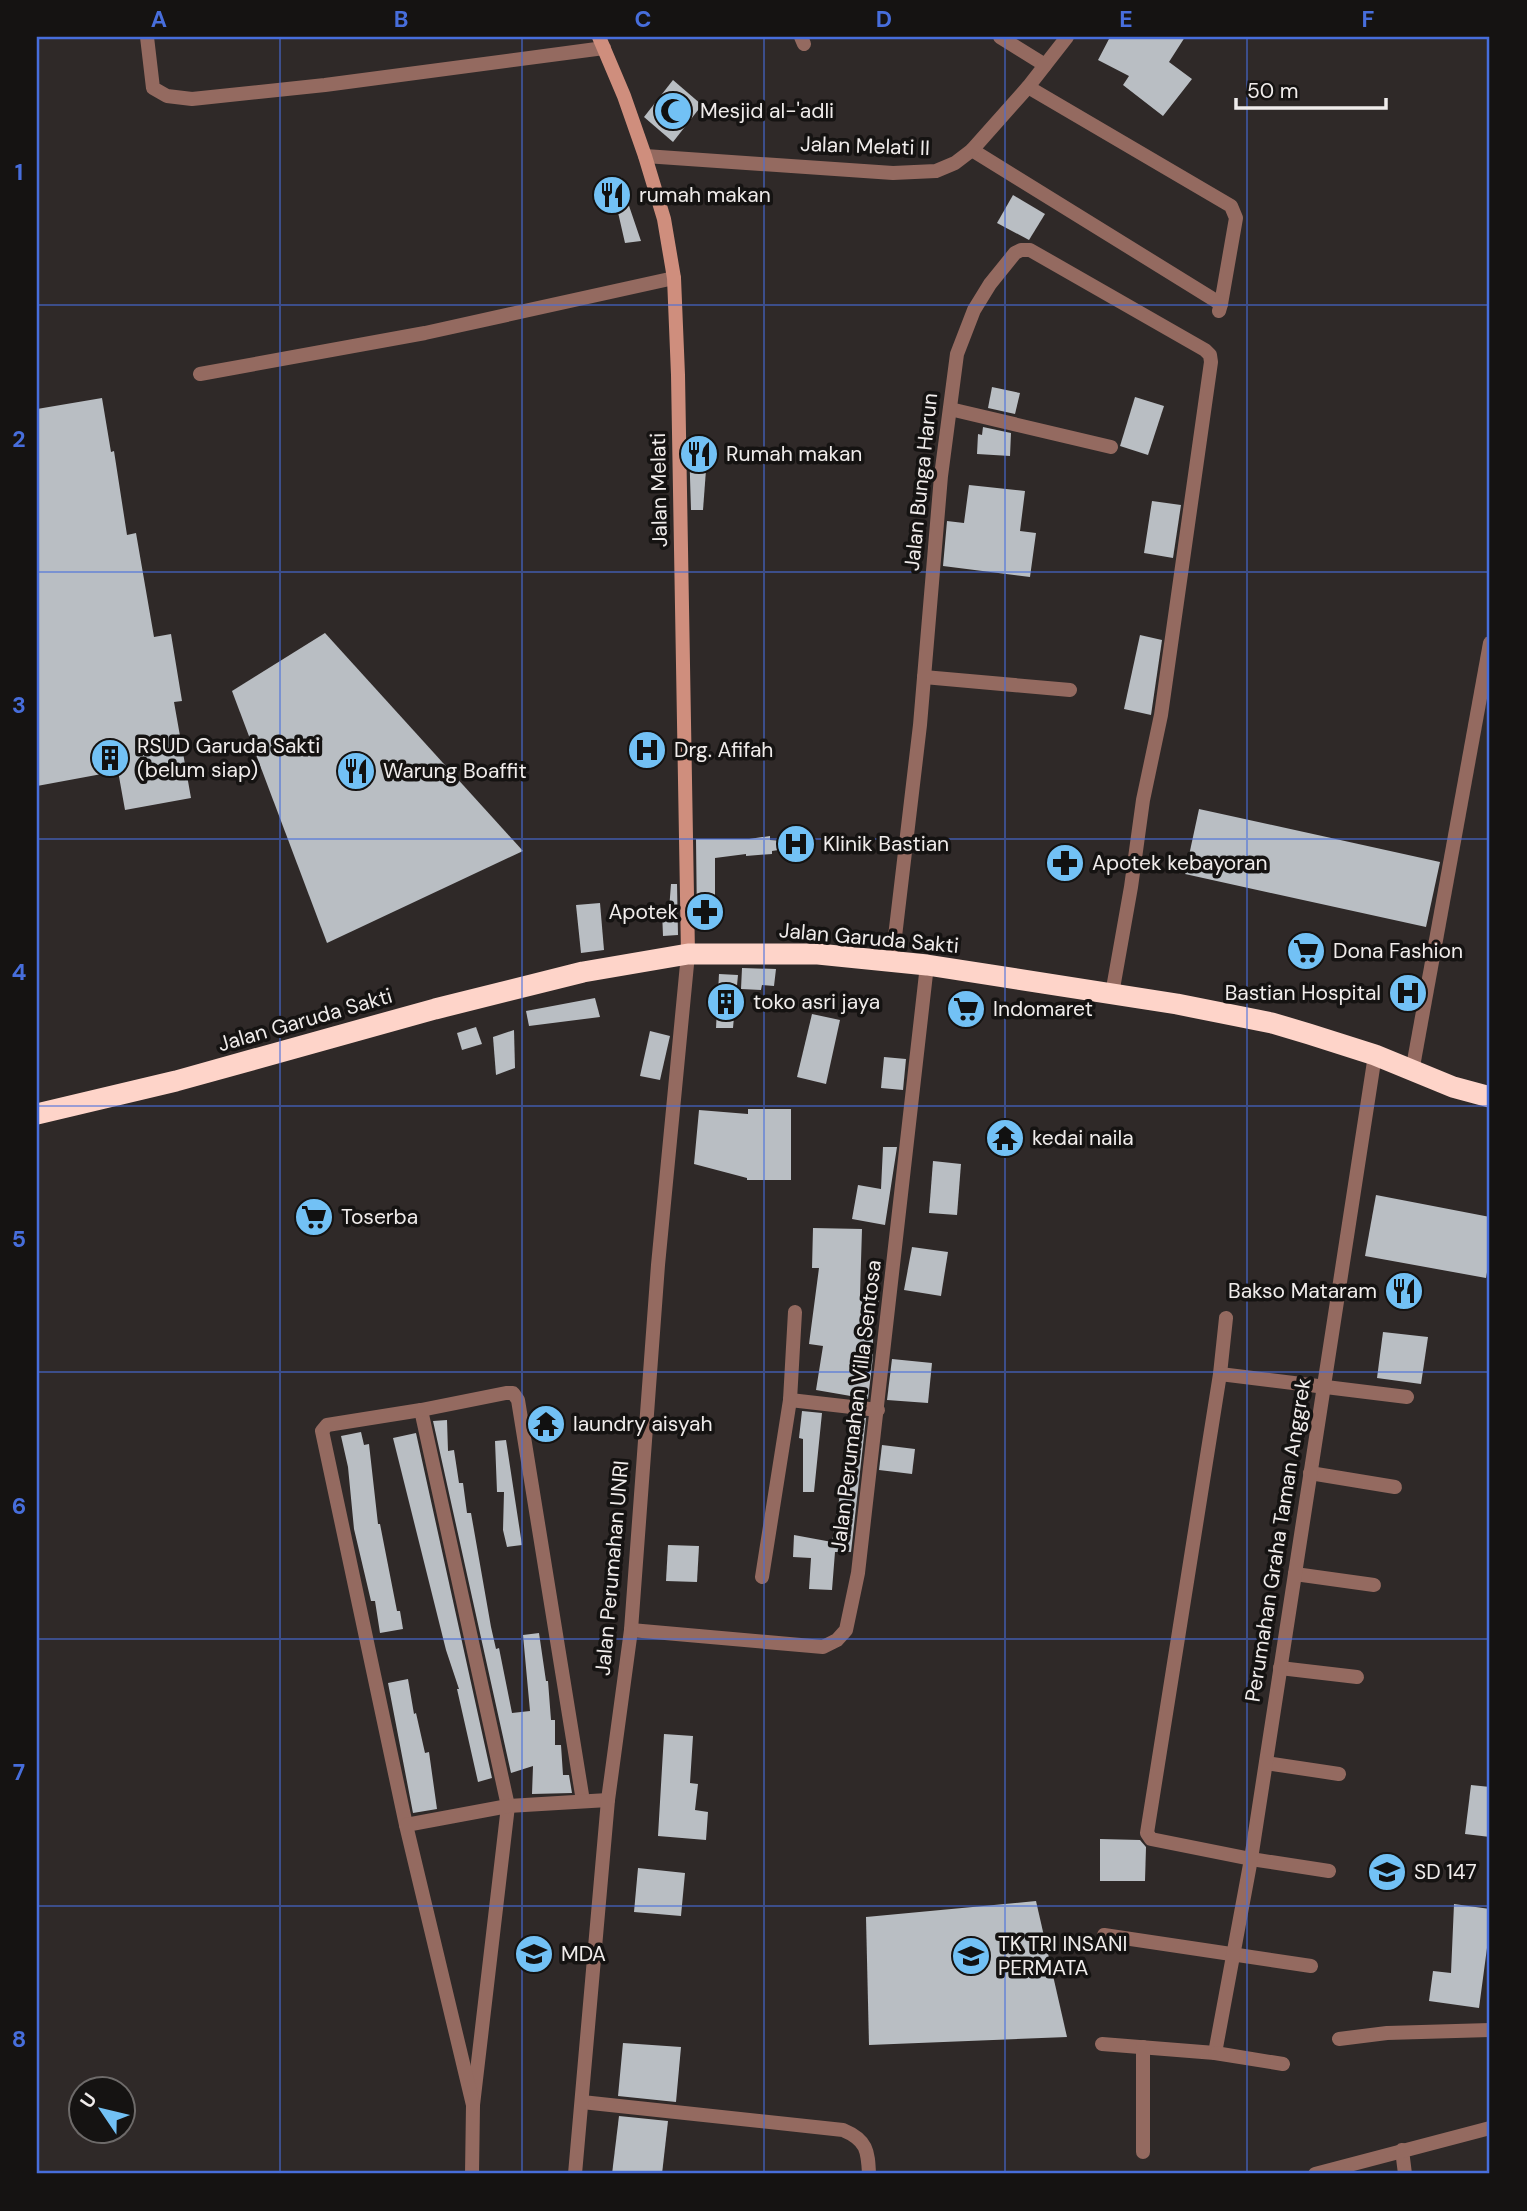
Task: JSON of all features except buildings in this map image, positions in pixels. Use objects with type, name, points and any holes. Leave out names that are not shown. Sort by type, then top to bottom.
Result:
[{"type":"highway","name":"Jalan Garuda Sakti","points":[[37,1114],[176,1081],[435,1009],[583,972],[688,954],[818,954],[927,965],[1112,994],[1272,1023],[1375,1055],[1412,1072],[1490,1097]]},
{"type":"main road","name":"Jalan Melati","points":[[601,43],[624,96],[645,156],[664,219],[674,278],[688,954]]},
{"type":"street","points":[[147,37],[153,88],[167,96],[192,99],[325,85],[601,43]]},
{"type":"street","points":[[1000,37],[1045,65]]},
{"type":"street","name":"Jalan Melati II","points":[[645,156],[915,173],[936,171],[955,163],[972,150],[1028,87],[1067,37]]},
{"type":"street","points":[[972,150],[1220,309],[1236,218],[1231,206],[1028,87]]},
{"type":"street","name":"Jalan Bunga Harun","points":[[892,962],[924,677],[941,476],[957,354],[974,310],[1005,263],[1021,250],[1030,250],[1193,344],[1210,355],[1212,362],[1161,715],[1143,800],[1112,994]]},
{"type":"street","points":[[200,374],[425,333],[674,278]]},
{"type":"street","points":[[950,409],[1111,447]]},
{"type":"street","points":[[1412,1072],[1490,643]]},
{"type":"street","points":[[924,677],[1070,690]]},
{"type":"street","name":"Jalan Perumahan UNRI","points":[[575,2174],[608,1800],[631,1630],[658,1265],[688,954]]},
{"type":"street","name":"Jalan Perumahan Villa Sentosa","points":[[631,1630],[822,1647],[837,1640],[846,1630],[858,1573],[878,1410],[927,965]]},
{"type":"street","name":"Perumahan Graha Taman Anggrek","points":[[1215,2053],[1251,1859],[1375,1055]]},
{"type":"street","points":[[762,1577],[790,1400],[794,1312]]},
{"type":"street","points":[[1226,1318],[1220,1374],[1147,1833],[1151,1839],[1329,1871]]},
{"type":"street","points":[[1220,1374],[1408,1396]]},
{"type":"street","points":[[473,2105],[406,1825],[322,1430],[327,1425],[506,1393],[513,1394],[518,1400],[583,1801]]},
{"type":"street","points":[[790,1400],[878,1410]]},
{"type":"street","points":[[421,1410],[508,1806],[473,2105],[471,2174]]},
{"type":"street","points":[[1310,1473],[1395,1487]]},
{"type":"street","points":[[1295,1574],[1374,1585]]},
{"type":"street","points":[[1280,1668],[1357,1677]]},
{"type":"street","points":[[1266,1763],[1339,1774]]},
{"type":"street","points":[[406,1825],[508,1806],[608,1800]]},
{"type":"street","points":[[1104,1935],[1311,1966]]},
{"type":"street","points":[[1339,2039],[1387,2033],[1490,2030]]},
{"type":"street","points":[[1102,2044],[1215,2053],[1283,2064]]},
{"type":"street","points":[[1143,2047],[1143,2152]]},
{"type":"street","points":[[582,2102],[843,2130],[856,2135],[868,2151],[869,2174]]},
{"type":"street","points":[[1315,2174],[1490,2128]]},
{"type":"street","points":[[1402,2150],[1405,2174]]},
{"type":"place","name":"Mesjid al-'adli","points":[[673,111]]},
{"type":"place","name":"rumah makan","points":[[612,195]]},
{"type":"place","name":"Rumah makan","points":[[699,454]]},
{"type":"place","name":"Drg. Afifah","points":[[647,750]]},
{"type":"place","name":"RSUD Garuda Sakti (belum siap)","points":[[110,758]]},
{"type":"place","name":"Warung Boaffit","points":[[356,771]]},
{"type":"place","name":"Klinik Bastian","points":[[796,844]]},
{"type":"place","name":"Apotek kebayoran","points":[[1065,863]]},
{"type":"place","name":"Apotek","points":[[705,912]]},
{"type":"place","name":"Dona Fashion","points":[[1306,951]]},
{"type":"place","name":"Bastian Hospital","points":[[1408,993]]},
{"type":"place","name":"toko asri jaya","points":[[726,1002]]},
{"type":"place","name":"Indomaret","points":[[966,1009]]},
{"type":"place","name":"kedai naila","points":[[1005,1138]]},
{"type":"place","name":"Toserba","points":[[314,1217]]},
{"type":"place","name":"Bakso Mataram","points":[[1404,1291]]},
{"type":"place","name":"laundry aisyah","points":[[546,1424]]},
{"type":"place","name":"SD 147","points":[[1387,1872]]},
{"type":"place","name":"MDA","points":[[534,1954]]},
{"type":"place","name":"TK TRI INSANI PERMATA","points":[[971,1956]]}]
